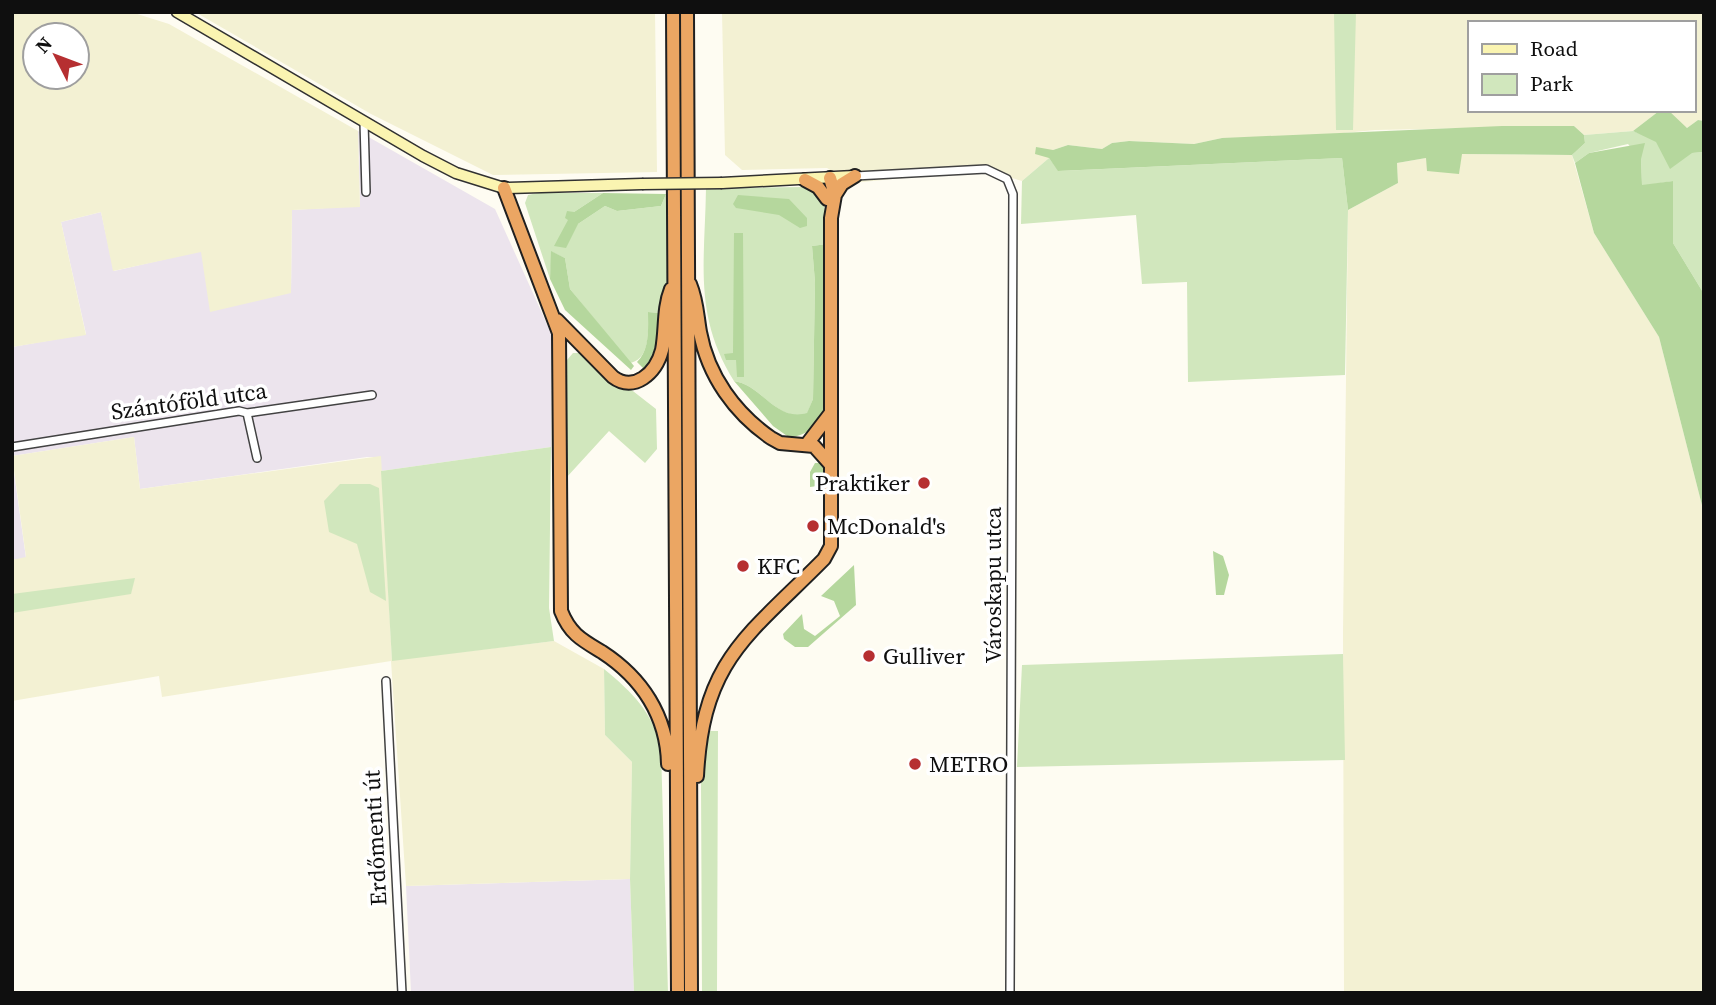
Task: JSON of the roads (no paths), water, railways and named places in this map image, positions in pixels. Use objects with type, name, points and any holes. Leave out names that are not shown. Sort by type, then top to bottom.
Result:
[{"type":"highway","points":[[673,12],[681,278],[691,993]]},
{"type":"highway","points":[[678,993],[681,278],[687,12]]},
{"type":"highway","points":[[831,197],[842,184],[855,176]]},
{"type":"highway","points":[[689,853],[705,708],[719,673],[746,638],[830,550],[830,178]]},
{"type":"highway","points":[[805,180],[831,197]]},
{"type":"highway","points":[[504,188],[553,315],[563,356]]},
{"type":"highway","points":[[553,315],[586,351],[620,382],[638,382],[654,367],[662,351],[666,301],[681,278]]},
{"type":"highway","points":[[681,278],[696,299],[705,355],[718,384],[746,417],[771,438],[788,444],[831,442]]},
{"type":"highway","points":[[567,331],[563,356],[561,611],[572,632],[620,665],[657,708],[668,749],[670,818],[677,843]]},
{"type":"highway","points":[[563,356],[574,349],[586,351]]},
{"type":"highway","points":[[811,443],[831,411]]},
{"type":"highway","points":[[811,443],[831,466]]},
{"type":"street","points":[[177,12],[456,173],[504,188],[722,183],[855,176]]},
{"type":"street","points":[[364,122],[366,192]]},
{"type":"street","name":"Városkapu utca","points":[[855,176],[986,169],[1007,179],[1015,207],[1010,993]]},
{"type":"street","name":"Szántóföld utca","points":[[12,447],[232,412],[247,413],[372,395]]},
{"type":"street","points":[[247,413],[257,458]]},
{"type":"street","name":"Erdőmenti út","points":[[386,681],[402,993]]},
{"type":"place","name":"Praktiker","points":[[924,483]]},
{"type":"place","name":"McDonald's","points":[[813,526]]},
{"type":"place","name":"KFC","points":[[743,566]]},
{"type":"place","name":"Gulliver","points":[[869,656]]},
{"type":"place","name":"METRO","points":[[915,764]]}]
